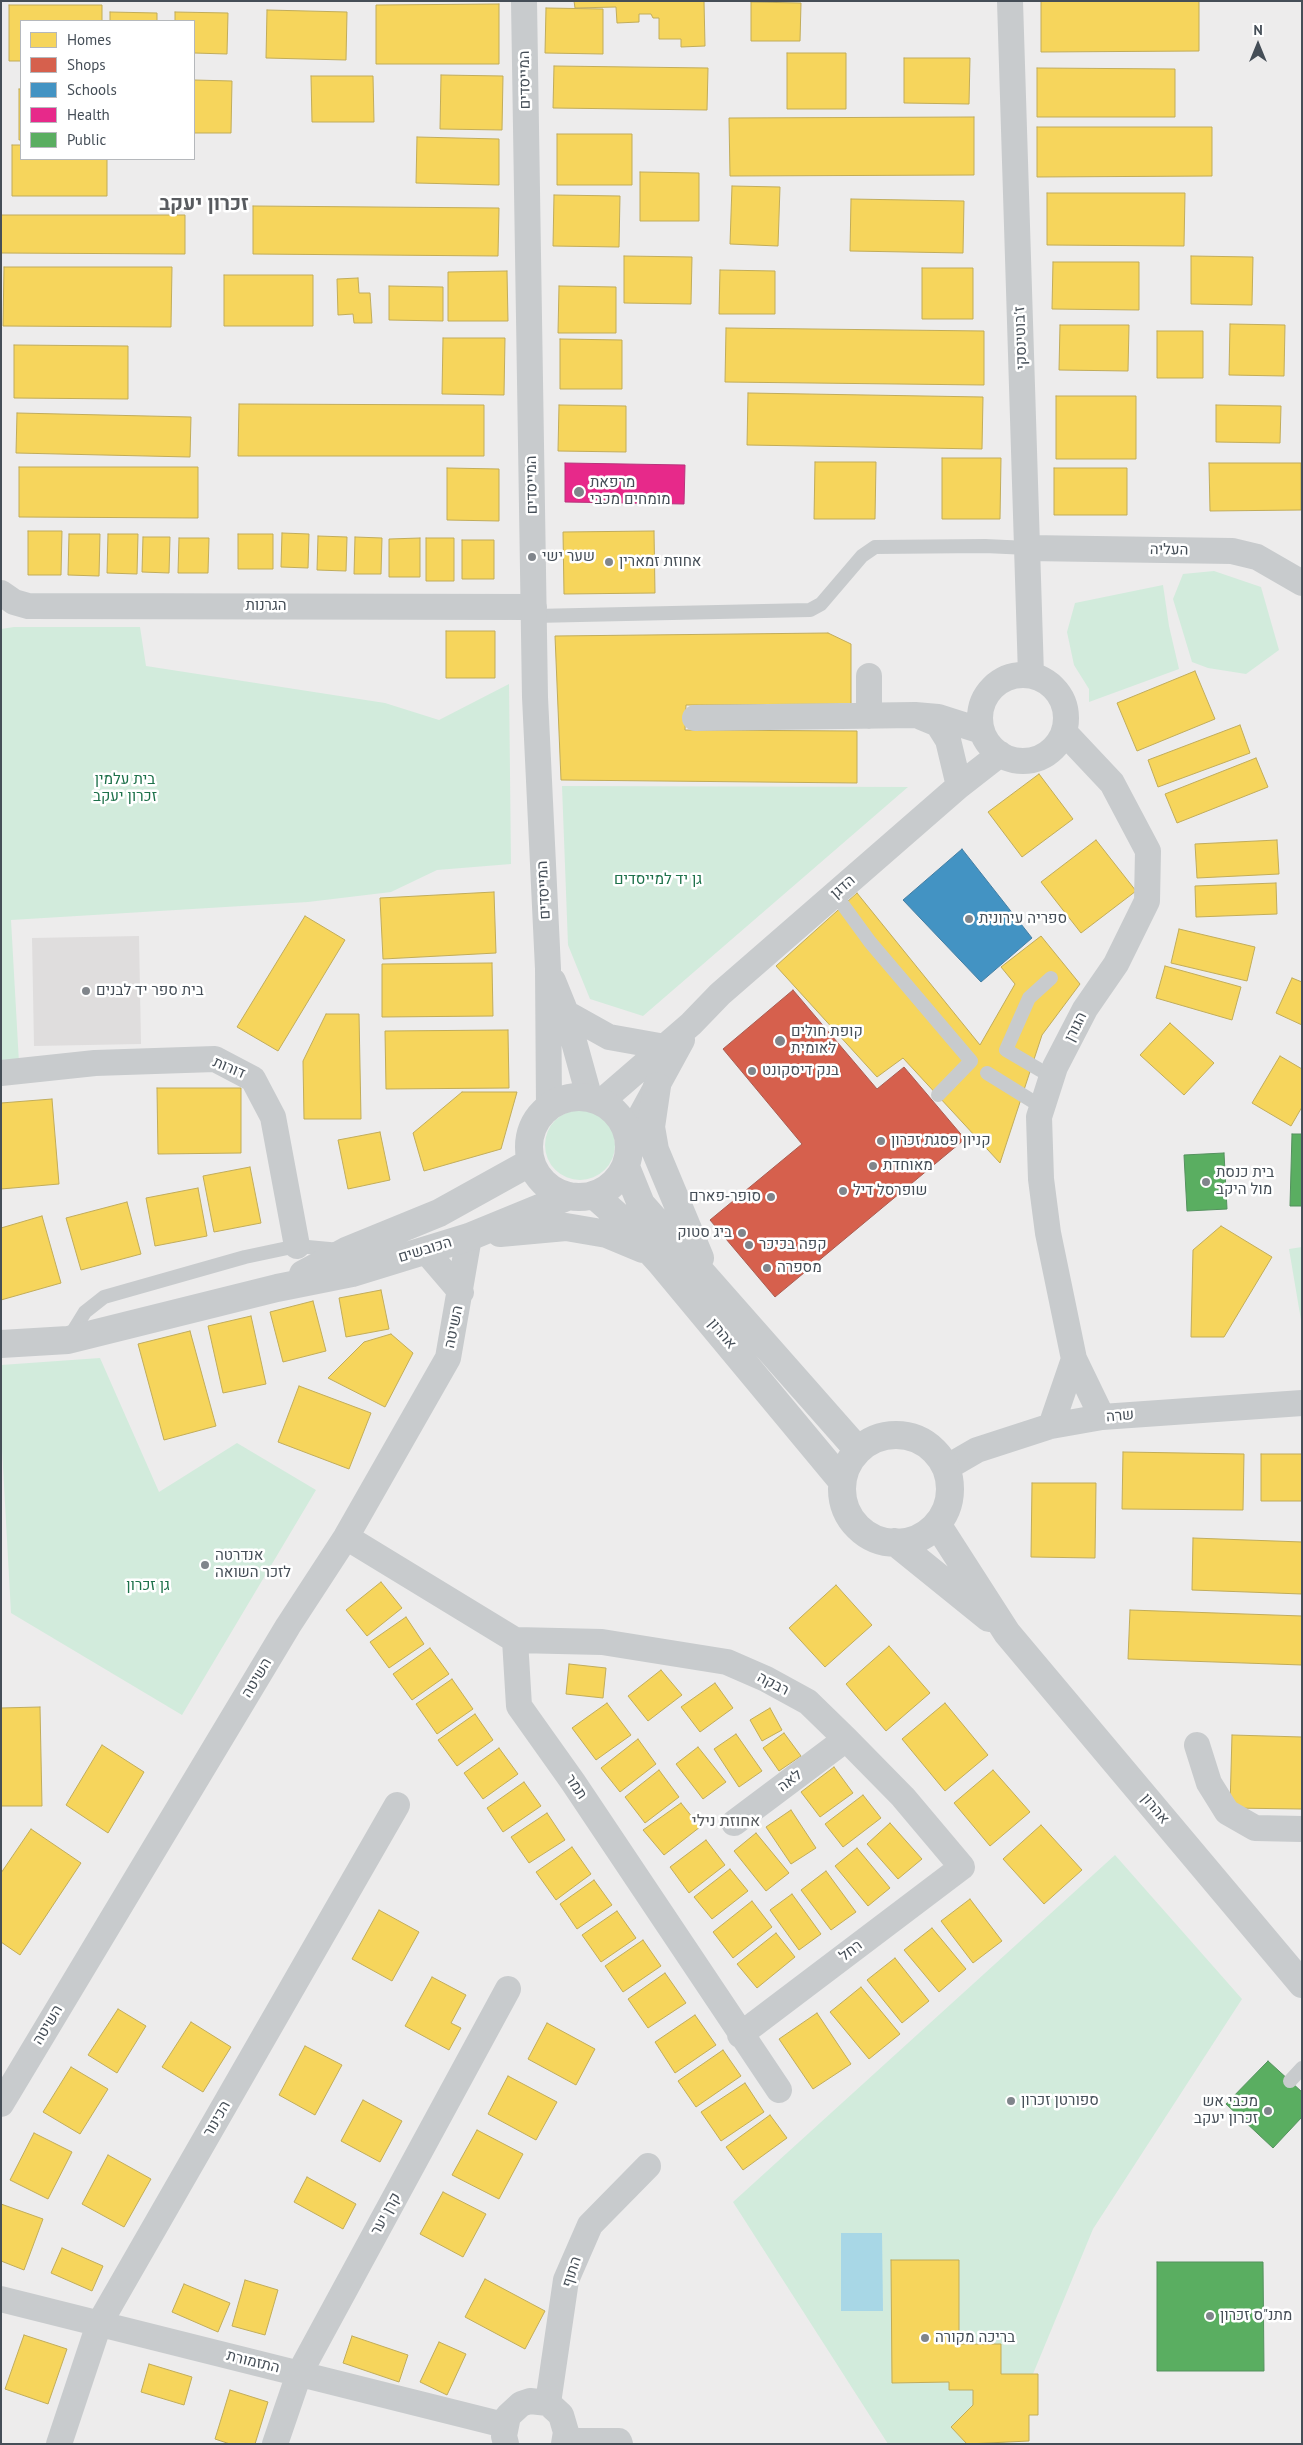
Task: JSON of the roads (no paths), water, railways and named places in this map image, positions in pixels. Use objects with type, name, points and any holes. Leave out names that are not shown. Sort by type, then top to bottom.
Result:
[{"type":"street","name":"המייסדים","points":[[524,1],[534,612],[537,743],[548,969],[549,1107]]},
{"type":"street","name":"ז'בוטינסקי","points":[[1010,1],[1028,548],[1030,675]]},
{"type":"street","name":"העליה","points":[[1028,548],[1232,551],[1257,557],[1302,583]]},
{"type":"street","name":"הגרנות","points":[[4,600],[28,606],[534,612]]},
{"type":"street","points":[[1018,675],[1030,675],[1053,686],[1065,708],[1066,720],[1064,732],[1058,744],[1037,758],[1025,761],[1012,759],[1000,754],[989,744],[982,731],[980,719],[982,706],[995,685],[1018,675]]},
{"type":"street","points":[[869,676],[869,716]]},
{"type":"street","points":[[695,718],[915,715],[938,717],[982,731]]},
{"type":"street","points":[[915,715],[938,724],[950,748],[959,786]]},
{"type":"street","name":"הגורן","points":[[1064,732],[1112,783],[1148,852],[1147,901],[1116,964],[1085,1009],[1052,1077],[1039,1117],[1042,1179],[1048,1233],[1074,1359],[1102,1416]]},
{"type":"street","name":"הדגן","points":[[596,1099],[666,1047],[720,994],[959,786],[1000,754]]},
{"type":"street","name":"המייסדים","points":[[548,969],[566,1013],[596,1099]]},
{"type":"street","points":[[566,1013],[609,1036],[666,1047]]},
{"type":"street","name":"הדגן","points":[[629,1137],[691,1024]]},
{"type":"street","name":"דורות","points":[[1,1073],[95,1063],[215,1059],[253,1079],[273,1117],[297,1246]]},
{"type":"street","points":[[657,1086],[651,1127],[655,1150],[711,1283]]},
{"type":"street","points":[[563,1099],[596,1099],[614,1110],[623,1122],[629,1137],[630,1152],[626,1167],[618,1180],[605,1190],[581,1196],[546,1184],[537,1174],[531,1162],[529,1147],[531,1132],[538,1118],[549,1107],[563,1099]]},
{"type":"street","name":"הכובשים","points":[[277,1288],[346,1251],[439,1213],[531,1162]]},
{"type":"street","name":"אהרון","points":[[626,1167],[642,1204],[858,1450]]},
{"type":"street","name":"אהרון","points":[[581,1196],[621,1219],[660,1262],[842,1480]]},
{"type":"street","name":"הכובשים","points":[[1,1344],[68,1340],[277,1288],[352,1273],[469,1237],[581,1196]]},
{"type":"street","points":[[461,1292],[469,1237],[566,1227],[607,1234],[639,1246],[660,1262]]},
{"type":"street","name":"השיטה","points":[[1,2104],[288,1626],[346,1537],[448,1358],[461,1292],[425,1250]]},
{"type":"street","points":[[1051,1426],[1074,1359]]},
{"type":"street","name":"שרה","points":[[946,1468],[977,1450],[1051,1426],[1102,1416],[1302,1403]]},
{"type":"street","points":[[888,1435],[905,1435],[921,1441],[935,1450],[946,1468],[950,1495],[946,1511],[937,1524],[925,1535],[908,1542],[895,1542],[874,1538],[859,1528],[848,1514],[843,1498],[842,1480],[848,1464],[858,1450],[872,1440],[888,1435]]},
{"type":"street","name":"אהרון","points":[[937,1524],[1008,1633],[1302,1984]]},
{"type":"street","points":[[346,1537],[515,1640]]},
{"type":"street","name":"אהרון","points":[[895,1542],[1008,1633]]},
{"type":"street","name":"רבקה","points":[[515,1640],[602,1642],[726,1662],[766,1679],[808,1702],[904,1797],[962,1867]]},
{"type":"street","name":"תמר","points":[[515,1640],[519,1706],[573,1782],[779,2090]]},
{"type":"street","name":"לאה","points":[[734,1823],[846,1739]]},
{"type":"street","points":[[1197,1745],[1209,1782],[1227,1812],[1256,1828],[1302,1829]]},
{"type":"street","name":"הכינור","points":[[59,2444],[99,2324],[397,1805]]},
{"type":"street","name":"רחל","points":[[740,2034],[962,1867]]},
{"type":"street","name":"קרן יער","points":[[275,2444],[299,2374],[508,1988]]},
{"type":"street","name":"התוף","points":[[548,2404],[566,2280],[590,2225],[648,2166]]},
{"type":"street","name":"התזמורת","points":[[1,2299],[299,2374],[505,2434]]},
{"type":"street","points":[[505,2434],[508,2416],[521,2404],[530,2401],[548,2404],[561,2415],[565,2423],[564,2442],[619,2441],[620,2444]]},
{"type":"lane","points":[[534,612],[810,610],[821,604],[862,556],[875,547],[985,546],[1028,548]]},
{"type":"lane","points":[[835,894],[870,942],[971,1061],[938,1095]]},
{"type":"lane","points":[[1051,978],[1029,998],[1006,1050],[1052,1077]]},
{"type":"lane","points":[[987,1073],[1042,1107]]},
{"type":"lane","points":[[68,1340],[84,1312],[104,1297],[245,1257],[297,1246],[346,1251]]},
{"type":"lane","points":[[1290,2081],[1302,2068]]},
{"type":"water","points":[[841,2233],[882,2233],[883,2311],[841,2311]]},
{"type":"place","name":"מרפאת מומחים מכבי","points":[[579,492]]},
{"type":"place","name":"שער ישי","points":[[532,557]]},
{"type":"place","name":"אחוזת זמארין","points":[[609,562]]},
{"type":"place","name":"ספריה עירונית","points":[[969,919]]},
{"type":"place","name":"בית ספר יד לבנים","points":[[86,991]]},
{"type":"place","name":"קופת חולים לאומית","points":[[780,1041]]},
{"type":"place","name":"בנק דיסקונט","points":[[752,1071]]},
{"type":"place","name":"קניון פסגת זכרון","points":[[881,1141]]},
{"type":"place","name":"מאוחדת","points":[[873,1166]]},
{"type":"place","name":"בית כנסת מול היקב","points":[[1206,1182]]},
{"type":"place","name":"שופרסל דיל","points":[[843,1191]]},
{"type":"place","name":"סופר-פארם","points":[[771,1197]]},
{"type":"place","name":"ביג סטוק","points":[[742,1233]]},
{"type":"place","name":"קפה בכיכר","points":[[749,1245]]},
{"type":"place","name":"מספרה","points":[[767,1268]]},
{"type":"place","name":"אנדרטה לזכר השואה","points":[[205,1565]]},
{"type":"place","name":"ספורטן זכרון","points":[[1011,2101]]},
{"type":"place","name":"מכבי אש זכרון יעקב","points":[[1268,2111]]},
{"type":"place","name":"מתנ\"ס זכרון","points":[[1210,2316]]},
{"type":"place","name":"בריכה מקורה","points":[[925,2338]]},
{"type":"district","name":"זכרון יעקב","points":[[204,204]]},
{"type":"district","name":"אחוזת נילי","points":[[726,1821]]},
{"type":"park label","name":"בית עלמין זכרון יעקב","points":[[125,788]]},
{"type":"park label","name":"גן יד למייסדים","points":[[658,880]]},
{"type":"park label","name":"גן זכרון","points":[[148,1586]]}]
